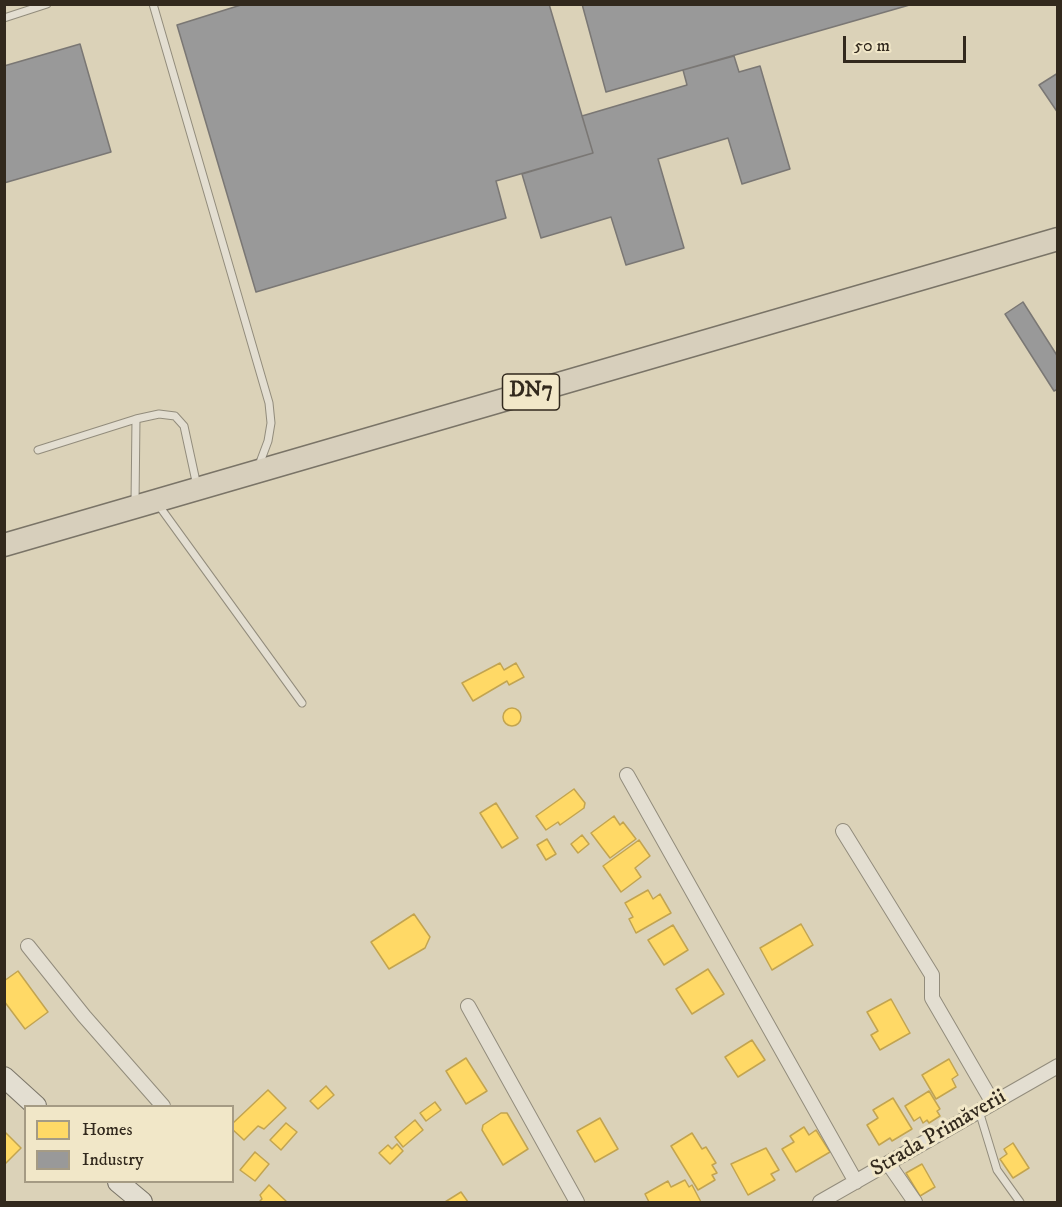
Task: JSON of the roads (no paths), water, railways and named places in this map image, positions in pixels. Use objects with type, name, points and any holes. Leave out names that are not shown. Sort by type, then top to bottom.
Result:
[{"type":"main road","name":"DN7","points":[[4,545],[1058,239]]},
{"type":"street","points":[[627,775],[856,1182]]},
{"type":"street","points":[[843,831],[932,975],[932,998],[993,1103]]},
{"type":"street","points":[[28,945],[84,1016],[161,1105]]},
{"type":"street","points":[[468,1006],[576,1203]]},
{"type":"street","name":"Strada Primăverii","points":[[820,1203],[1058,1066]]},
{"type":"street","points":[[4,1077],[34,1105]]},
{"type":"street","points":[[888,1163],[915,1203]]},
{"type":"street","points":[[119,1183],[142,1203]]},
{"type":"lane","points":[[4,18],[46,4]]},
{"type":"lane","points":[[153,4],[269,403],[271,423],[268,441],[264,457],[255,472]]},
{"type":"lane","points":[[38,450],[136,419],[159,414],[175,416],[184,426],[197,489]]},
{"type":"lane","points":[[136,419],[145,504],[302,703]]},
{"type":"lane","points":[[979,1111],[997,1170],[1020,1203]]}]
